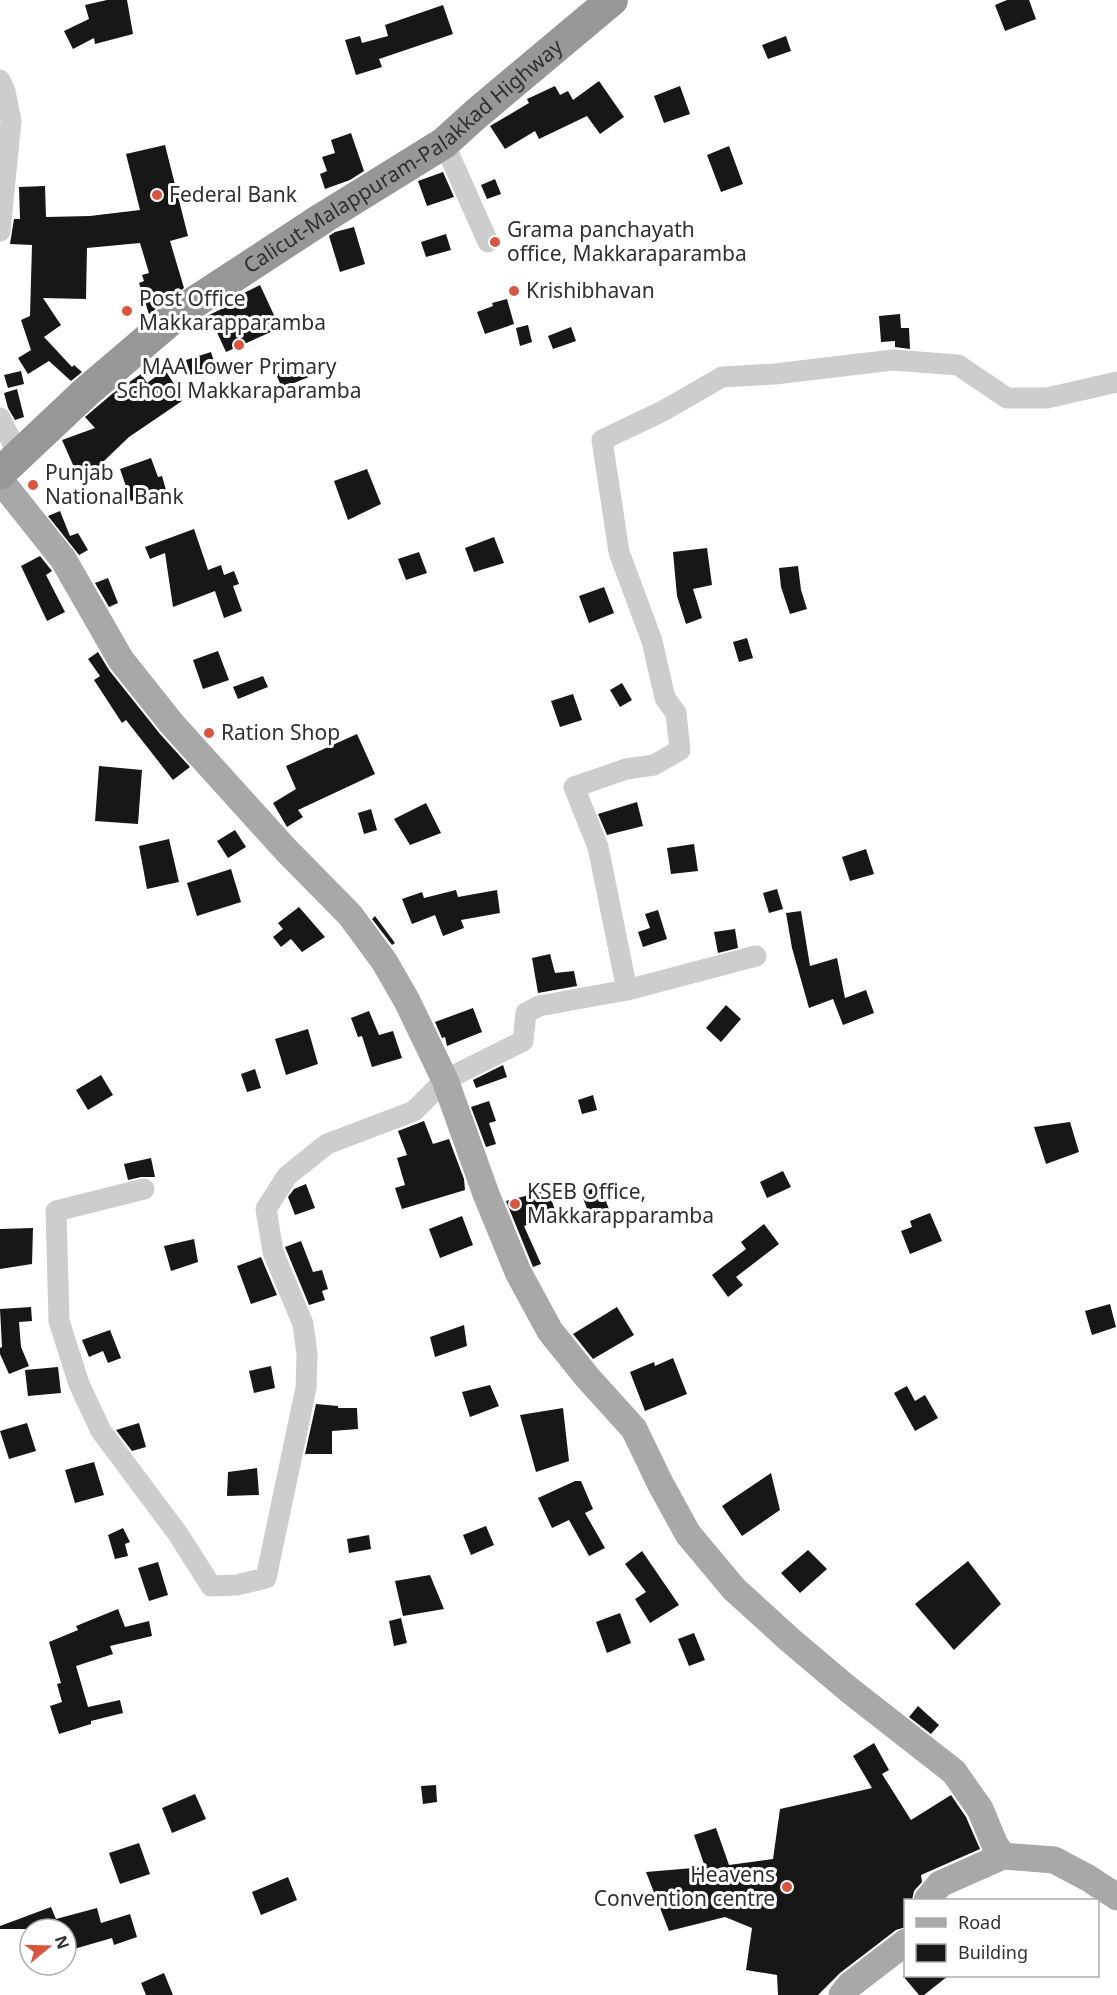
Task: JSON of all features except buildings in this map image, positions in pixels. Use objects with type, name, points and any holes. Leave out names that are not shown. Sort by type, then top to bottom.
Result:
[{"type":"highway","name":"Calicut-Malappuram-Palakkad Highway","points":[[9,463],[86,392],[181,311],[323,218],[444,143],[612,0]]},
{"type":"main road","points":[[0,480],[63,559],[121,660],[172,724],[286,850],[350,915],[384,961],[407,1001],[444,1080],[486,1194],[518,1272],[550,1331],[587,1377],[634,1429],[688,1534],[734,1589],[790,1640],[848,1689],[954,1772],[980,1809],[995,1845],[1003,1856]]},
{"type":"main road","points":[[928,1899],[940,1884],[1003,1856],[1054,1860],[1089,1878],[1117,1897]]},
{"type":"main road","points":[[842,1995],[850,1985],[904,1944]]},
{"type":"street","points":[[0,80],[5,91],[11,121],[0,231]]},
{"type":"street","points":[[444,143],[488,242]]},
{"type":"street","points":[[627,990],[598,847],[574,787],[626,769],[654,765],[680,750],[676,713],[665,698],[652,641],[619,552],[602,440],[663,411],[722,377],[775,374],[893,360],[958,365],[1007,398],[1047,398],[1117,382]]},
{"type":"street","points":[[0,418],[9,463]]},
{"type":"street","points":[[144,1189],[56,1211],[59,1321],[75,1374],[101,1431],[172,1526],[211,1586],[237,1585],[266,1578],[306,1388],[307,1354],[303,1324],[273,1252],[266,1209],[287,1176],[327,1144],[414,1111],[444,1080],[523,1041],[526,1013],[539,1006],[627,990],[756,956]]},
{"type":"place","name":"Federal Bank","points":[[157,195]]},
{"type":"place","name":"Grama panchayath office, Makkaraparamba","points":[[495,242]]},
{"type":"place","name":"Krishibhavan","points":[[514,291]]},
{"type":"place","name":"Post Office Makkarapparamba","points":[[127,311]]},
{"type":"place","name":"MAA Lower Primary School Makkaraparamba","points":[[239,345]]},
{"type":"place","name":"Punjab National Bank","points":[[33,485]]},
{"type":"place","name":"Ration Shop","points":[[209,733]]},
{"type":"place","name":"KSEB Office, Makkarapparamba","points":[[515,1204]]},
{"type":"place","name":"Heavens Convention centre","points":[[787,1887]]}]
